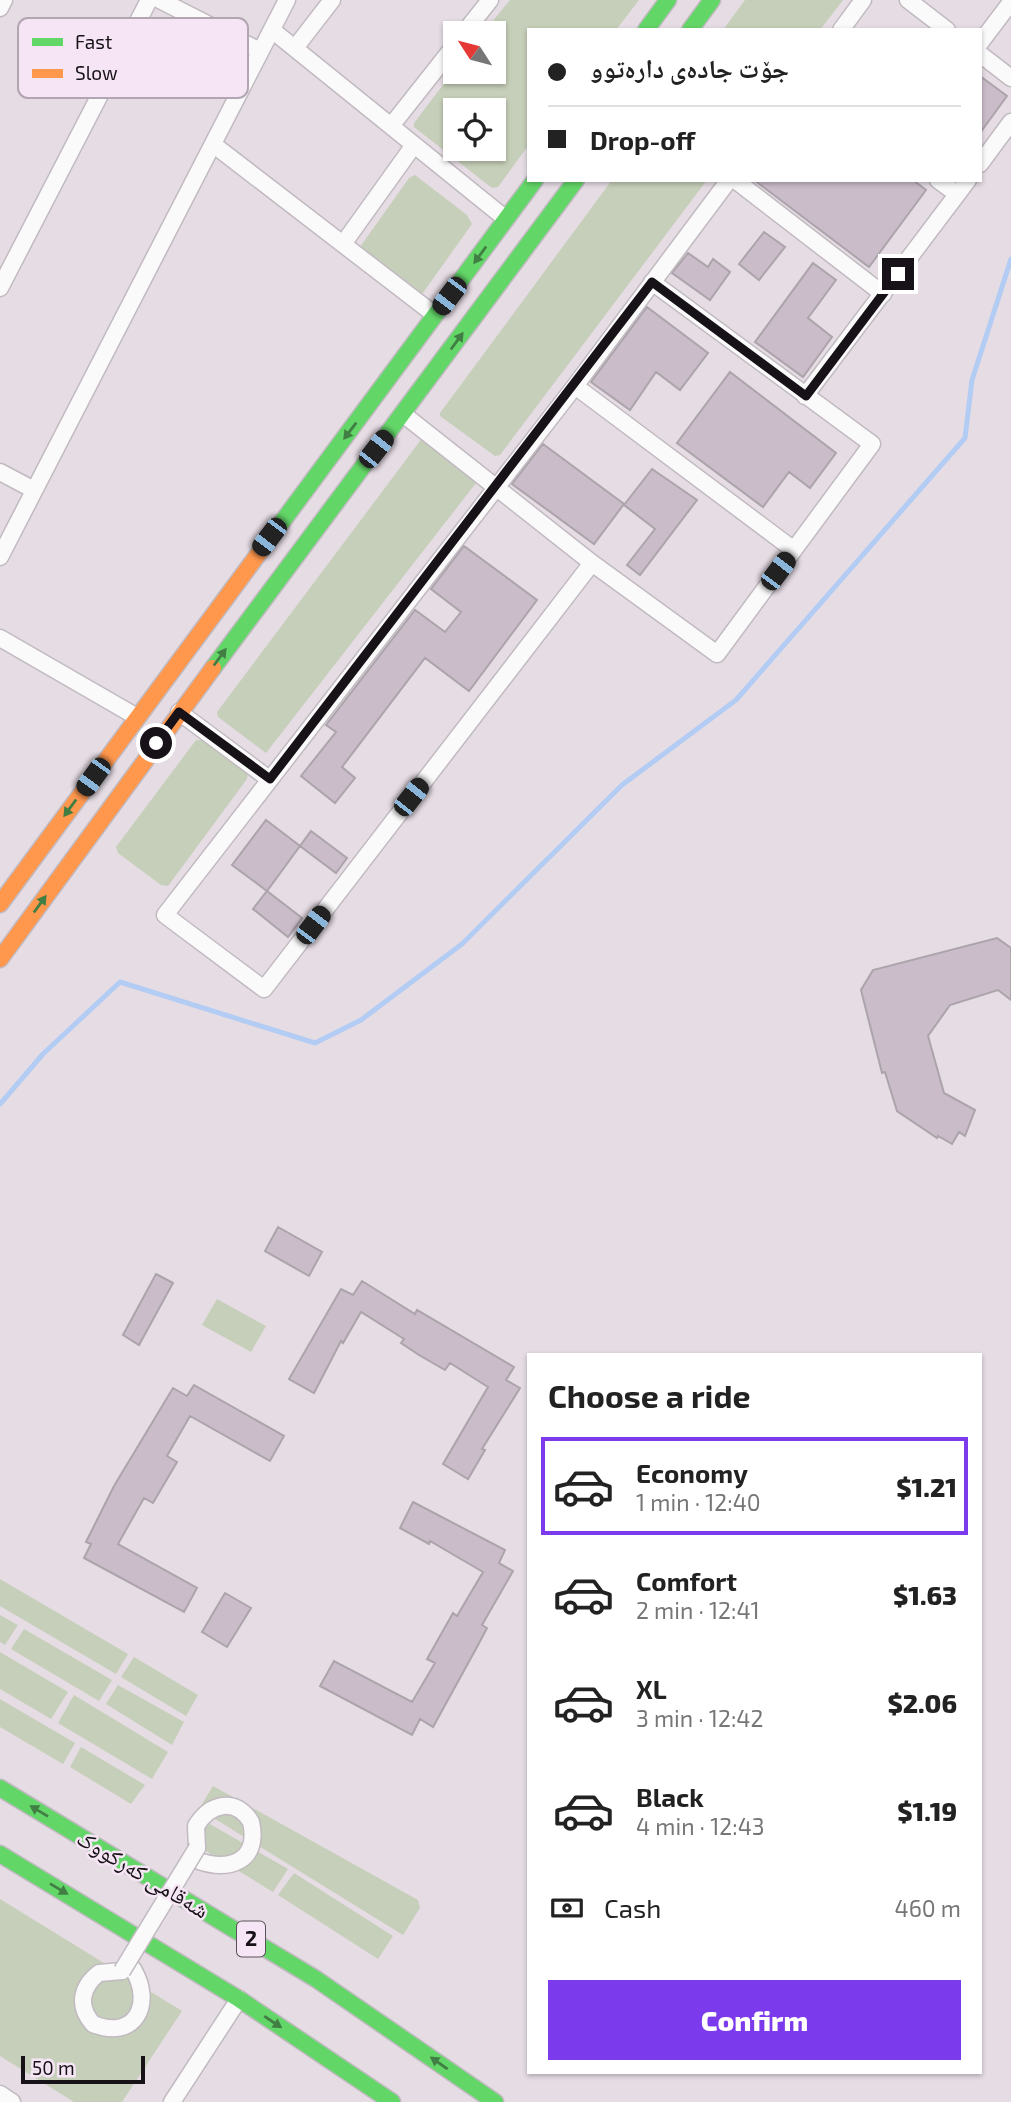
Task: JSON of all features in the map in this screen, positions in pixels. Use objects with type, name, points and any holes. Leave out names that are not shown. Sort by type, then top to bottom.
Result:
[{"type":"main road","points":[[647,28],[668,0]]},
{"type":"main road","points":[[691,28],[712,0]]},
{"type":"main road","points":[[0,904],[534,182]]},
{"type":"main road","points":[[0,959],[179,712],[575,182]]},
{"type":"main road","points":[[283,519],[309,538]]},
{"type":"main road","name":"شەقامی کەرکووک","points":[[0,1788],[316,1979],[495,2102]]},
{"type":"main road","points":[[0,1854],[239,1999],[392,2102]]},
{"type":"street","points":[[0,8],[4,0]]},
{"type":"street","points":[[140,18],[149,0]]},
{"type":"street","points":[[160,0],[195,18]]},
{"type":"street","points":[[248,76],[287,0]]},
{"type":"street","points":[[295,48],[332,0]]},
{"type":"street","points":[[473,21],[490,0]]},
{"type":"street","points":[[842,28],[863,0]]},
{"type":"street","points":[[908,0],[944,28]]},
{"type":"street","points":[[982,40],[1011,2]]},
{"type":"street","points":[[272,30],[506,219]]},
{"type":"street","points":[[248,45],[260,51]]},
{"type":"street","points":[[982,56],[1011,78]]},
{"type":"street","points":[[391,126],[443,60]]},
{"type":"street","points":[[0,288],[98,98]]},
{"type":"street","points":[[0,557],[238,98]]},
{"type":"street","points":[[982,161],[1011,122]]},
{"type":"street","points":[[215,145],[435,315]]},
{"type":"street","points":[[343,244],[414,145]]},
{"type":"street","points":[[592,562],[264,989],[165,915],[575,386],[727,182]]},
{"type":"street","points":[[738,182],[883,294]]},
{"type":"street","points":[[941,182],[957,194]]},
{"type":"street","points":[[806,396],[966,182]]},
{"type":"street","points":[[403,414],[592,562],[717,654],[872,444],[652,282]]},
{"type":"street","points":[[575,386],[794,550]]},
{"type":"street","points":[[0,472],[34,490]]},
{"type":"street","points":[[0,638],[137,717]]},
{"type":"street","points":[[179,712],[270,779]]},
{"type":"street","points":[[133,1969],[141,1982],[143,2002],[133,2021],[114,2029],[93,2024],[86,2016],[82,2000],[90,1980],[99,1973],[122,1970],[197,1848],[196,1826],[211,1809],[221,1805],[237,1807],[251,1822],[252,1843],[241,1860],[221,1867],[196,1860]]},
{"type":"street","points":[[173,2102],[239,1999]]},
{"type":"street","points":[[0,2094],[12,2102]]},
{"type":"green space","points":[[510,0],[639,0],[618,28],[527,28],[527,147],[498,187],[492,188],[457,161],[506,161],[506,98],[443,98],[443,150],[414,127],[414,123],[444,84],[506,84],[506,21],[493,21]]},
{"type":"green space","points":[[745,0],[843,0],[822,28],[724,28]]},
{"type":"green space","points":[[415,175],[467,215],[472,224],[420,297],[360,252],[360,247],[409,178]]},
{"type":"green space","points":[[611,182],[705,182],[500,455],[495,456],[440,416]]},
{"type":"green space","points":[[423,437],[477,477],[476,483],[266,753],[218,717],[217,712]]},
{"type":"green space","points":[[196,740],[202,740],[248,773],[247,779],[168,886],[161,885],[118,853],[116,847]]},
{"type":"green space","points":[[217,1299],[266,1326],[251,1352],[202,1325]]},
{"type":"green space","points":[[0,1579],[128,1654],[116,1674],[0,1606]]},
{"type":"green space","points":[[0,1615],[18,1625],[5,1645],[0,1642]]},
{"type":"green space","points":[[24,1629],[112,1680],[99,1701],[11,1649]]},
{"type":"green space","points":[[0,1652],[68,1692],[51,1719],[0,1689]]},
{"type":"green space","points":[[134,1657],[198,1695],[186,1716],[121,1677]]},
{"type":"green space","points":[[118,1685],[184,1722],[172,1745],[106,1704]]},
{"type":"green space","points":[[74,1695],[168,1752],[152,1779],[58,1723]]},
{"type":"green space","points":[[0,1699],[75,1743],[63,1764],[0,1727]]},
{"type":"green space","points":[[81,1747],[145,1785],[131,1804],[70,1767]]},
{"type":"green space","points":[[213,1786],[418,1900],[420,1908],[403,1935],[199,1809]]},
{"type":"green space","points":[[201,1819],[288,1869],[273,1892],[188,1840]]},
{"type":"green space","points":[[294,1873],[393,1936],[378,1959],[278,1895]]},
{"type":"green space","points":[[0,1899],[182,2011],[122,2102],[74,2102],[0,2056]]},
{"type":"building","points":[[982,77],[1007,96],[982,130]]},
{"type":"building","points":[[757,182],[916,182],[926,190],[869,267]]},
{"type":"building","points":[[764,232],[785,247],[759,280],[739,264]]},
{"type":"building","points":[[688,253],[708,267],[713,259],[730,272],[710,300],[672,273]]},
{"type":"building","points":[[813,263],[836,280],[808,318],[832,337],[803,377],[755,342]]},
{"type":"building","points":[[647,307],[708,353],[680,390],[656,372],[630,410],[591,382]]},
{"type":"building","points":[[730,372],[836,453],[810,488],[789,472],[763,507],[677,443]]},
{"type":"building","points":[[543,444],[624,504],[594,544],[512,484]]},
{"type":"building","points":[[652,469],[697,500],[640,575],[627,565],[655,529],[624,505]]},
{"type":"building","points":[[464,546],[537,600],[469,691],[425,658],[342,767],[355,778],[335,803],[301,776],[336,732],[326,725],[415,610],[445,632],[461,612],[431,589]]},
{"type":"building","points":[[266,820],[300,846],[267,891],[232,865]]},
{"type":"building","points":[[311,831],[347,858],[336,873],[300,846]]},
{"type":"building","points":[[267,891],[302,918],[288,937],[253,909]]},
{"type":"building","points":[[997,938],[1011,948],[1011,1000],[998,990],[950,1005],[928,1036],[944,1093],[975,1110],[965,1136],[959,1132],[952,1144],[938,1136],[937,1138],[897,1111],[885,1072],[882,1073],[861,990],[873,970]]},
{"type":"building","points":[[278,1227],[322,1252],[309,1276],[265,1251]]},
{"type":"building","points":[[156,1274],[173,1283],[139,1345],[123,1335]]},
{"type":"building","points":[[362,1281],[415,1314],[417,1310],[514,1367],[506,1380],[520,1388],[482,1449],[485,1450],[468,1479],[443,1464],[488,1387],[450,1363],[445,1370],[419,1355],[401,1343],[404,1339],[361,1312],[343,1343],[341,1341],[314,1393],[289,1379],[341,1289],[353,1295]]},
{"type":"building","points":[[194,1385],[284,1436],[270,1461],[190,1416],[167,1456],[177,1462],[153,1503],[144,1498],[118,1544],[197,1588],[184,1612],[84,1558],[91,1544],[86,1542],[114,1486],[173,1388],[187,1396]]},
{"type":"building","points":[[413,1502],[505,1550],[499,1563],[513,1571],[482,1625],[487,1628],[433,1727],[420,1719],[412,1735],[320,1686],[334,1661],[412,1702],[435,1663],[427,1659],[453,1613],[457,1616],[483,1572],[430,1541],[429,1544],[400,1528]]},
{"type":"building","points":[[225,1593],[251,1608],[227,1647],[202,1632]]},
{"type":"waterway","points":[[0,1104],[43,1054],[120,982],[315,1043],[361,1020],[462,944],[622,785],[736,700],[965,438],[972,380],[1011,259]]},
{"type":"traffic: fast","points":[[647,28],[668,0]]},
{"type":"traffic: fast","points":[[691,28],[712,0]]},
{"type":"traffic: fast","points":[[265,545],[534,182]]},
{"type":"traffic: fast","points":[[213,668],[575,182]]},
{"type":"traffic: fast","points":[[0,1788],[316,1979],[495,2102]]},
{"type":"traffic: fast","points":[[0,1854],[239,1999],[392,2102]]},
{"type":"traffic: slow","points":[[0,904],[265,545]]},
{"type":"traffic: slow","points":[[0,959],[213,668]]},
{"type":"route","points":[[156,743],[179,712],[270,779],[575,386],[652,282],[806,396],[898,274]]}]
